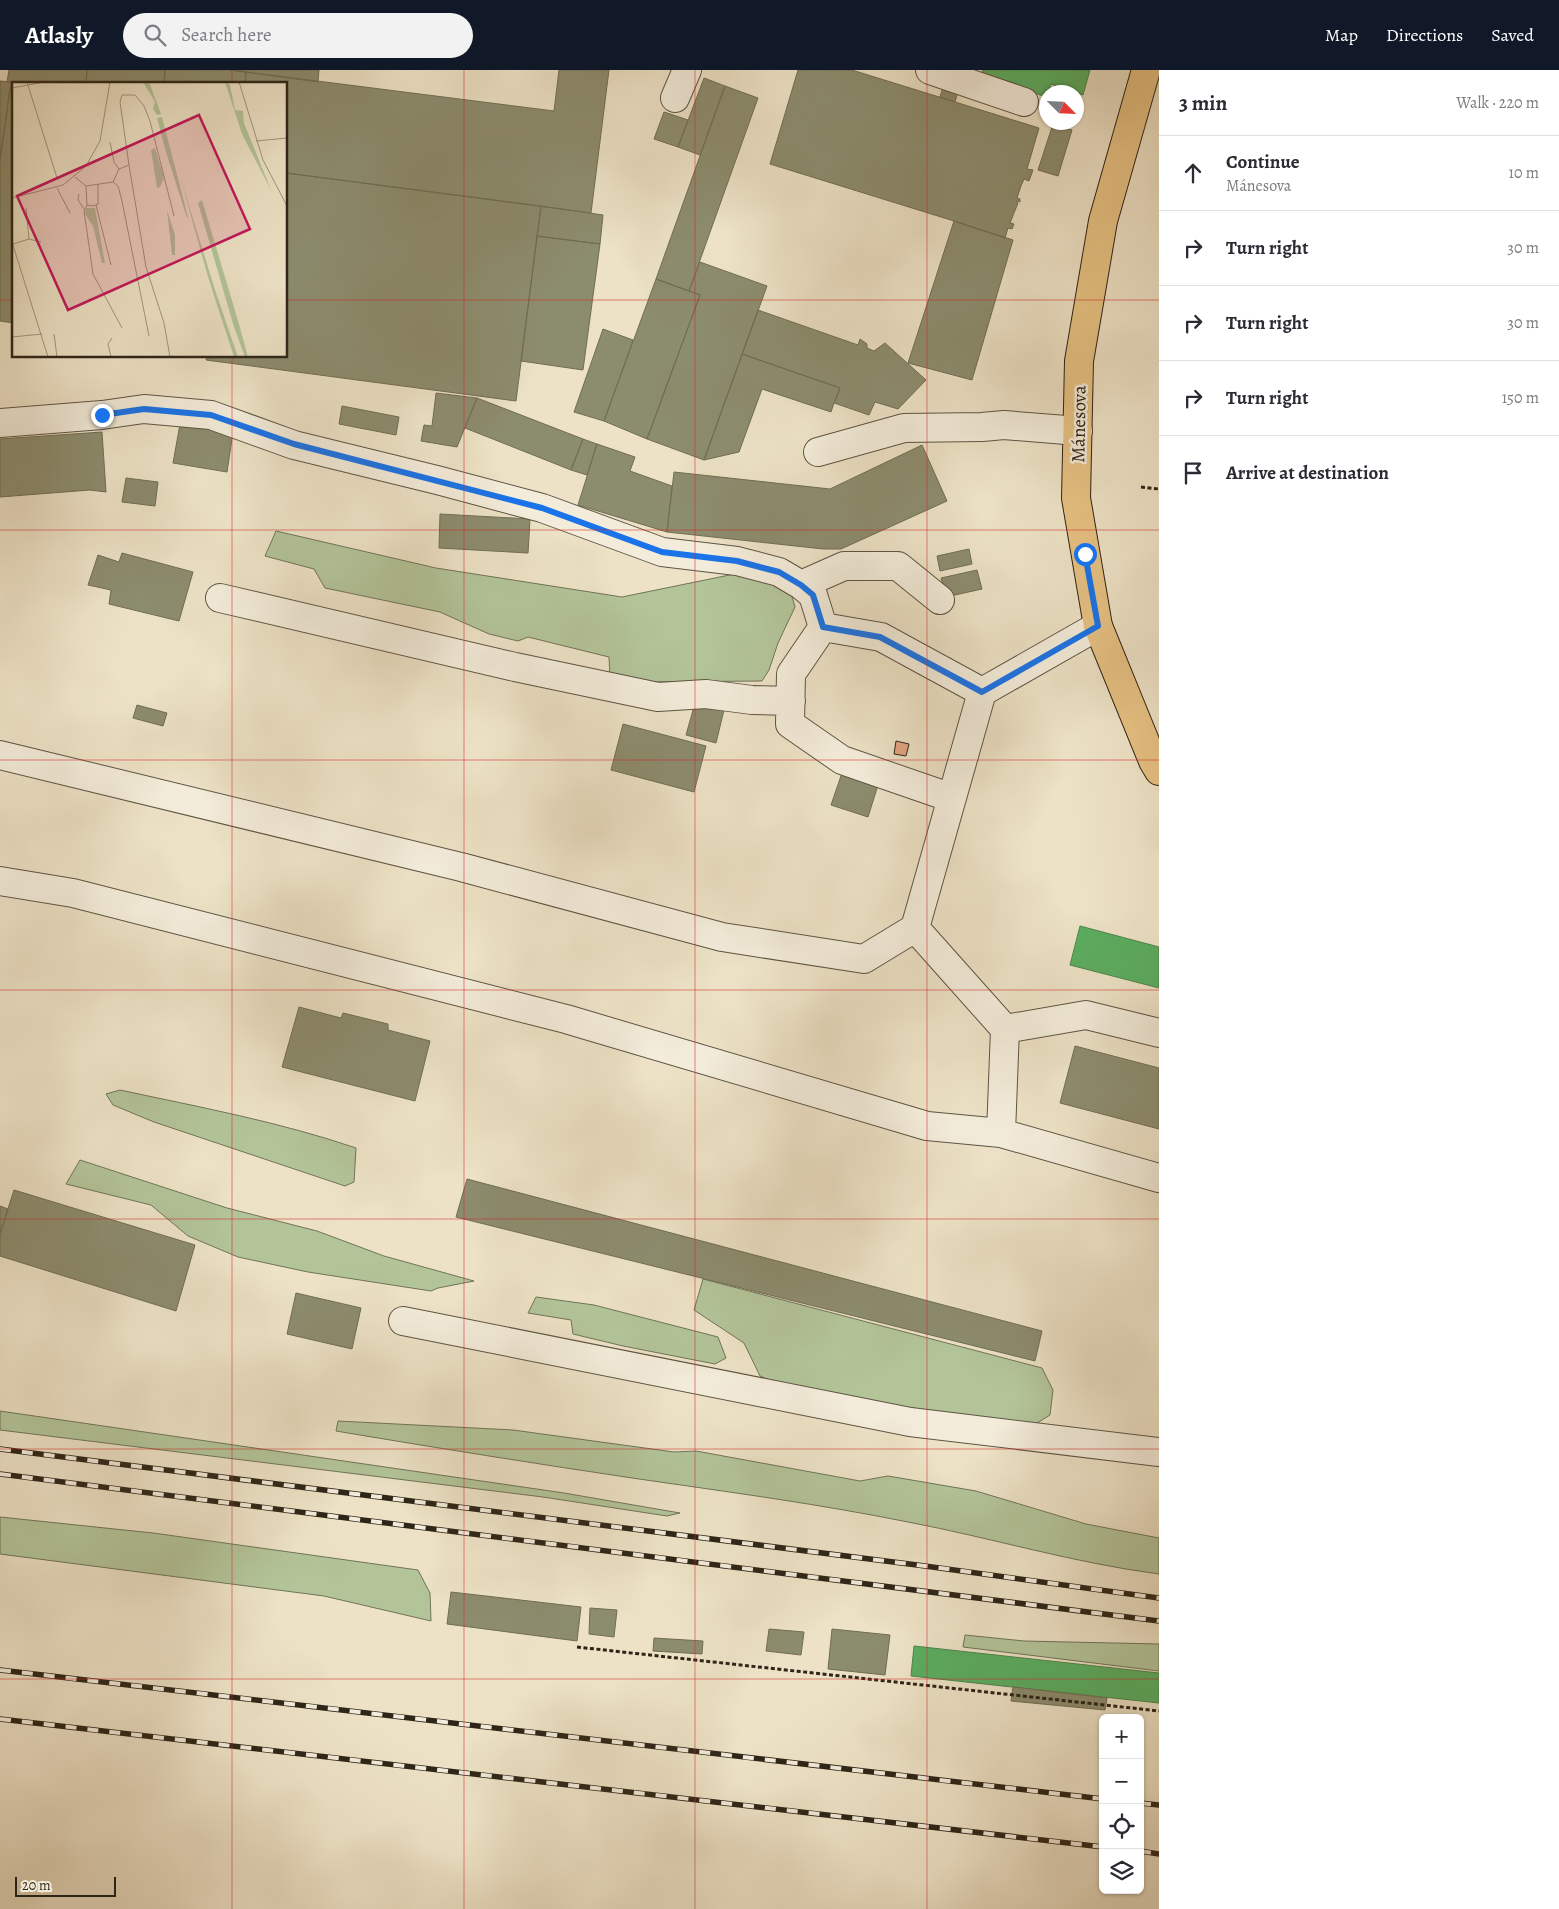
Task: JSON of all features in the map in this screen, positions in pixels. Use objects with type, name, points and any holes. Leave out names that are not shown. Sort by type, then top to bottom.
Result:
[{"type":"main road","name":"Mánesova","points":[[1146,70],[1103,221],[1079,360],[1076,498],[1098,626],[1153,761],[1159,771]]},
{"type":"lane","points":[[675,98],[687,70]]},
{"type":"lane","points":[[930,70],[1024,102]]},
{"type":"lane","points":[[0,422],[102,415],[144,409],[211,415],[294,444],[542,508],[662,552],[737,561],[779,572],[801,585],[813,595],[823,627]]},
{"type":"lane","points":[[818,452],[904,428],[1004,425],[1078,431]]},
{"type":"lane","points":[[801,585],[844,566],[898,566],[940,600]]},
{"type":"lane","points":[[220,598],[515,667],[658,697],[706,694],[752,700],[791,701]]},
{"type":"lane","points":[[0,755],[460,867],[722,937],[864,959],[915,928],[982,692],[1098,626]]},
{"type":"lane","points":[[823,627],[880,637],[982,692]]},
{"type":"lane","points":[[823,627],[791,674],[790,724],[842,760],[952,798]]},
{"type":"lane","points":[[0,881],[73,893],[566,1020],[927,1126],[1001,1133],[1159,1178]]},
{"type":"lane","points":[[915,928],[1005,1029],[1001,1133]]},
{"type":"lane","points":[[1005,1029],[1086,1015],[1159,1033]]},
{"type":"lane","points":[[403,1321],[910,1422],[1159,1452]]},
{"type":"path","points":[[1141,487],[1159,489]]},
{"type":"path","points":[[577,1647],[1159,1711]]},
{"type":"green space","points":[[276,531],[436,568],[622,597],[749,571],[790,589],[795,607],[778,643],[769,670],[762,681],[635,682],[610,678],[609,657],[528,637],[518,641],[489,634],[440,612],[325,588],[314,569],[265,556]]},
{"type":"green space","points":[[120,1090],[298,1130],[356,1148],[354,1182],[345,1186],[154,1122],[113,1105],[106,1094]]},
{"type":"green space","points":[[80,1160],[227,1208],[317,1231],[384,1256],[474,1281],[431,1291],[308,1272],[238,1257],[188,1236],[151,1205],[66,1184]]},
{"type":"green space","points":[[703,1279],[1042,1368],[1053,1390],[1050,1415],[1023,1432],[803,1394],[760,1376],[744,1343],[694,1310]]},
{"type":"green space","points":[[536,1297],[594,1305],[718,1337],[726,1358],[715,1364],[573,1334],[571,1320],[528,1313]]},
{"type":"green space","points":[[0,1411],[564,1493],[680,1513],[667,1516],[543,1497],[0,1430]]},
{"type":"green space","points":[[338,1421],[513,1430],[674,1452],[696,1451],[860,1481],[888,1476],[976,1491],[1086,1524],[1159,1538],[1159,1574],[1064,1557],[939,1528],[841,1510],[336,1431]]},
{"type":"green space","points":[[0,1517],[153,1533],[418,1570],[430,1593],[431,1621],[324,1596],[0,1554]]},
{"type":"green space","points":[[965,1635],[1024,1641],[1159,1644],[1159,1671],[963,1647]]},
{"type":"building: Public","points":[[983,70],[1090,70],[1084,91],[1084,85],[1051,84],[1039,85],[1039,95],[981,74]]},
{"type":"building: Public","points":[[1080,926],[1159,947],[1159,988],[1070,965]]},
{"type":"building: Public","points":[[914,1646],[1159,1673],[1159,1703],[911,1676]]},
{"type":"building: Industry","points":[[9,70],[87,70],[86,82],[12,82],[12,323],[0,321],[0,160],[11,82],[7,82]]},
{"type":"building: Industry","points":[[87,70],[165,70],[164,82],[86,82]]},
{"type":"building: Industry","points":[[165,70],[230,70],[246,72],[245,82],[164,82]]},
{"type":"building: Industry","points":[[230,70],[319,70],[318,82]]},
{"type":"building: Industry","points":[[559,70],[609,70],[591,213],[288,173],[288,82],[245,82],[246,72],[554,111]]},
{"type":"building: Industry","points":[[798,70],[852,70],[1039,128],[1027,169],[1033,170],[1029,181],[1024,179],[1021,186],[1017,198],[1020,199],[1020,202],[1016,202],[1018,203],[1010,223],[1014,224],[1012,229],[1008,228],[1005,238],[770,164]]},
{"type":"building: Industry","points":[[948,70],[964,70],[955,102],[940,97]]},
{"type":"building: Industry","points":[[704,78],[725,86],[700,155],[678,147]]},
{"type":"building: Industry","points":[[0,81],[11,82],[0,160]]},
{"type":"building: Industry","points":[[725,86],[758,98],[689,291],[656,279]]},
{"type":"building: Industry","points":[[664,112],[688,120],[678,147],[654,139]]},
{"type":"building: Industry","points":[[1051,130],[1072,130],[1058,176],[1038,170]]},
{"type":"building: Industry","points":[[288,173],[541,206],[516,401],[206,360],[206,358],[288,358]]},
{"type":"building: Industry","points":[[541,206],[603,215],[600,244],[537,236]]},
{"type":"building: Industry","points":[[954,221],[1013,240],[972,380],[908,363]]},
{"type":"building: Industry","points":[[537,236],[600,244],[583,370],[521,361]]},
{"type":"building: Industry","points":[[700,262],[767,286],[704,460],[647,439],[700,295],[689,291]]},
{"type":"building: Industry","points":[[656,279],[700,295],[647,439],[604,421]]},
{"type":"building: Industry","points":[[758,310],[858,345],[860,339],[867,344],[867,348],[874,351],[885,343],[926,380],[898,409],[875,402],[869,415],[834,403],[840,388],[742,354]]},
{"type":"building: Industry","points":[[603,329],[633,340],[604,421],[574,412]]},
{"type":"building: Industry","points":[[742,354],[840,388],[831,412],[762,389],[739,452],[704,460]]},
{"type":"building: Industry","points":[[436,393],[477,398],[457,447],[421,441],[424,425],[432,426]]},
{"type":"building: Industry","points":[[477,398],[583,439],[571,470],[465,428]]},
{"type":"building: Industry","points":[[342,406],[399,417],[396,435],[339,424]]},
{"type":"building: Industry","points":[[180,424],[233,432],[227,472],[173,463]]},
{"type":"building: Industry","points":[[102,432],[106,492],[90,490],[0,497],[0,439]]},
{"type":"building: Industry","points":[[583,439],[597,444],[587,475],[571,470]]},
{"type":"building: Industry","points":[[597,444],[635,457],[630,471],[672,486],[667,532],[578,505]]},
{"type":"building: Industry","points":[[922,445],[947,501],[841,549],[823,549],[667,532],[674,472],[830,489]]},
{"type":"building: Industry","points":[[126,478],[158,482],[155,506],[122,502]]},
{"type":"building: Industry","points":[[440,514],[530,519],[528,553],[439,548]]},
{"type":"building: Industry","points":[[969,549],[972,564],[940,571],[937,556]]},
{"type":"building: Industry","points":[[122,553],[193,572],[179,621],[109,604],[111,590],[88,585],[98,555],[119,562]]},
{"type":"building: Industry","points":[[977,570],[982,589],[946,597],[941,578]]},
{"type":"building: Industry","points":[[695,703],[724,710],[716,743],[686,735]]},
{"type":"building: Industry","points":[[137,705],[167,713],[163,726],[133,718]]},
{"type":"building: Industry","points":[[623,724],[706,746],[694,792],[611,770]]},
{"type":"building: Industry","points":[[843,770],[879,782],[868,817],[831,805]]},
{"type":"building: Industry","points":[[299,1007],[341,1018],[343,1013],[388,1024],[388,1030],[430,1041],[415,1101],[282,1067]]},
{"type":"building: Industry","points":[[1075,1046],[1159,1068],[1159,1129],[1060,1103]]},
{"type":"building: Industry","points":[[467,1179],[1042,1331],[1035,1361],[456,1217]]},
{"type":"building: Industry","points":[[14,1190],[195,1245],[176,1311],[0,1256],[0,1234]]},
{"type":"building: Industry","points":[[0,1206],[8,1209],[0,1234]]},
{"type":"building: Industry","points":[[296,1293],[361,1308],[352,1349],[287,1334]]},
{"type":"building: Industry","points":[[451,1592],[581,1607],[577,1641],[447,1624]]},
{"type":"building: Industry","points":[[590,1608],[617,1610],[614,1637],[589,1634]]},
{"type":"building: Industry","points":[[769,1629],[804,1632],[801,1655],[766,1651]]},
{"type":"building: Industry","points":[[832,1629],[890,1635],[885,1675],[828,1669]]},
{"type":"building: Industry","points":[[654,1638],[703,1641],[702,1654],[653,1651]]},
{"type":"building: Industry","points":[[1013,1687],[1107,1698],[1105,1710],[1011,1701]]},
{"type":"building: Other","points":[[896,741],[909,744],[906,756],[894,754]]},
{"type":"railway","points":[[0,1449],[925,1566],[1159,1598]]},
{"type":"railway","points":[[0,1474],[1159,1621]]},
{"type":"railway","points":[[0,1670],[1099,1799]]},
{"type":"railway","points":[[0,1719],[1099,1847]]},
{"type":"railway","points":[[1144,1803],[1159,1805]]},
{"type":"railway","points":[[1144,1852],[1159,1854]]},
{"type":"route","points":[[102,415],[144,409],[211,415],[294,444],[542,508],[662,552],[737,561],[779,572],[801,585],[813,595],[823,627],[880,637],[982,692],[1098,626],[1085,554]]}]
